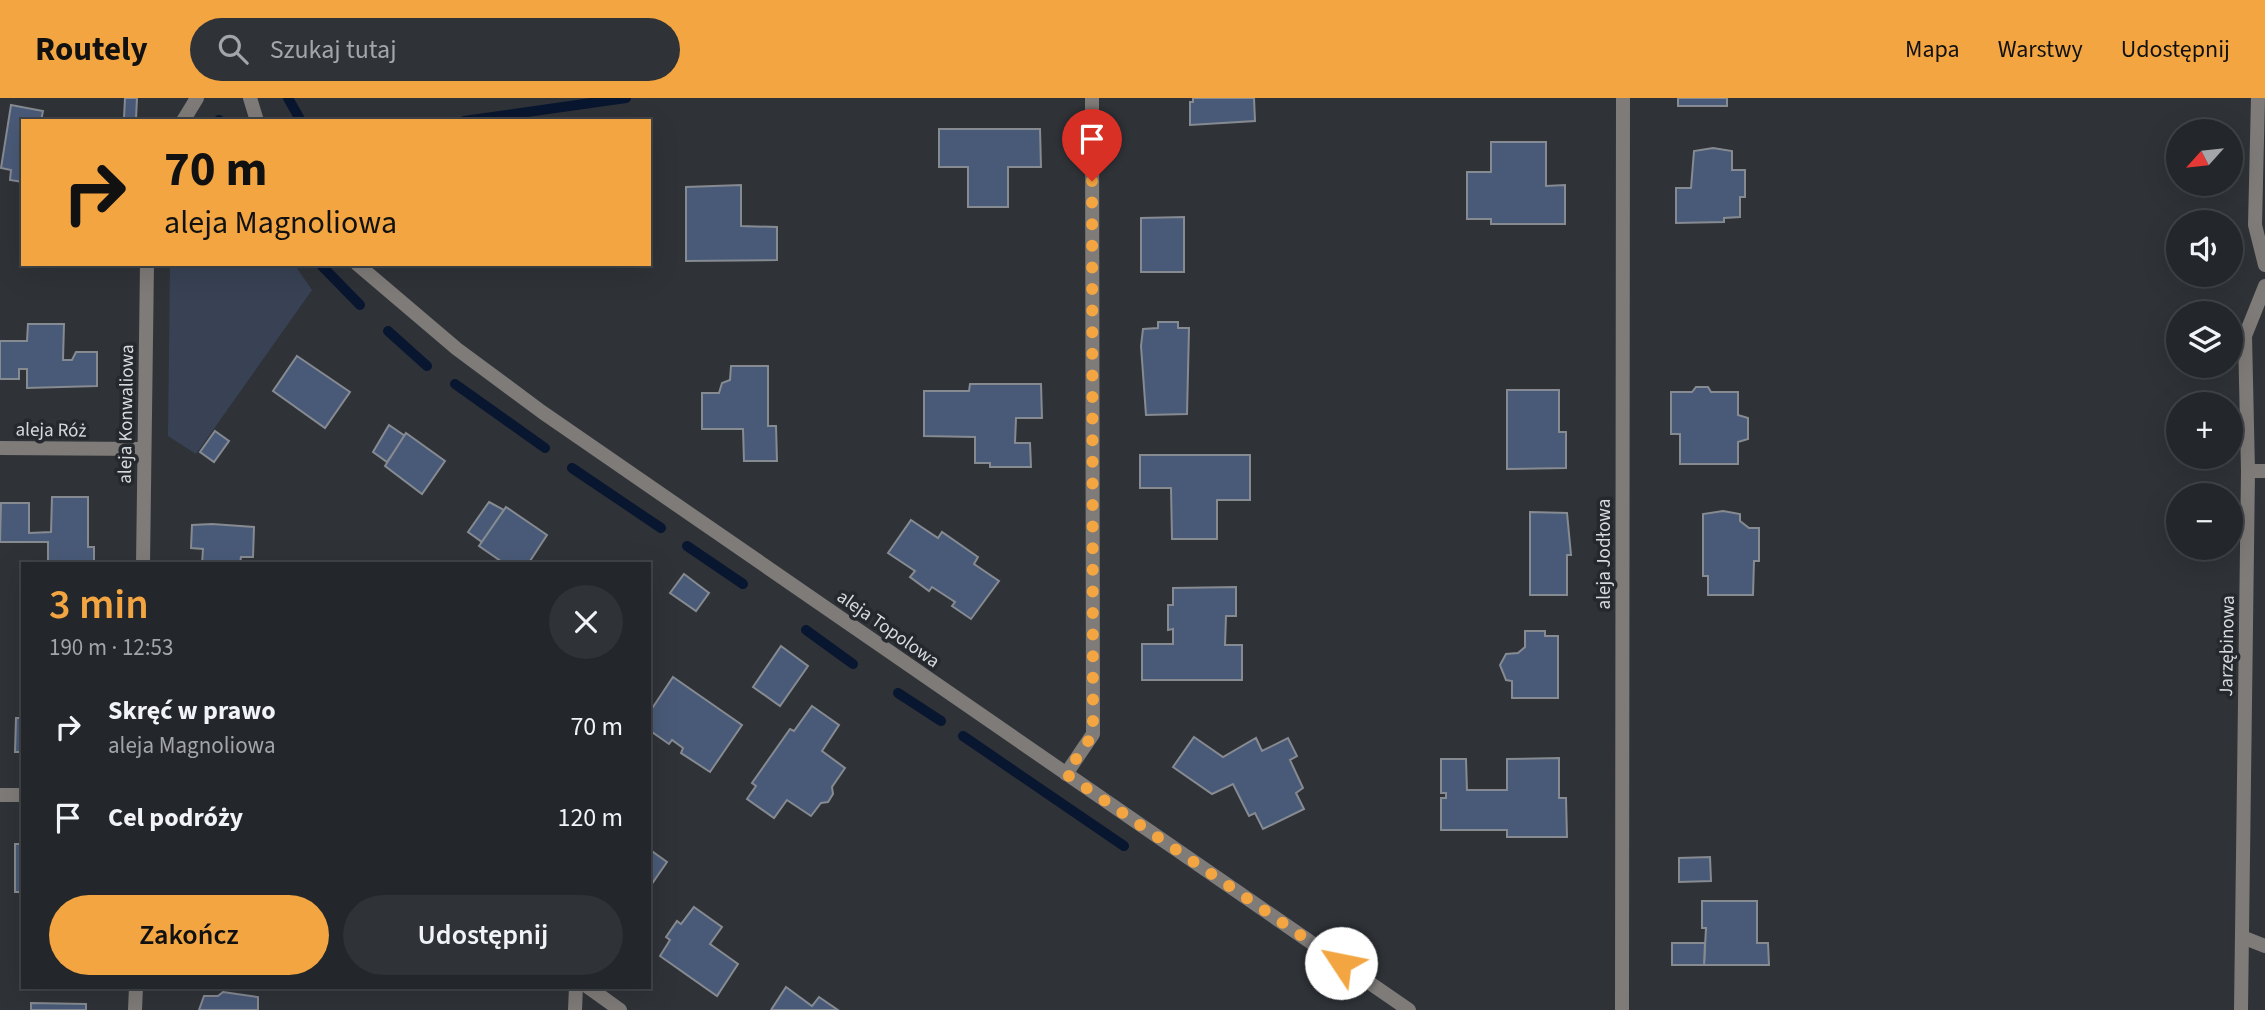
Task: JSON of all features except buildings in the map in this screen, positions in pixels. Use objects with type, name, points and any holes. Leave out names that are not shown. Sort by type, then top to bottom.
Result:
[{"type":"street","points":[[184,119],[197,98]]},
{"type":"street","points":[[250,98],[256,119]]},
{"type":"street","points":[[1066,774],[1093,734],[1092,98]]},
{"type":"street","name":"aleja Jodłowa","points":[[1622,1010],[1623,98]]},
{"type":"street","points":[[2258,98],[2255,225],[2265,265]]},
{"type":"street","name":"aleja Konwaliowa","points":[[143,562],[147,266]]},
{"type":"street","name":"aleja Topolowa","points":[[359,266],[447,341],[542,412],[1409,1010]]},
{"type":"street","name":"Jarzębinowa","points":[[2241,1010],[2248,471],[2245,336],[2265,286]]},
{"type":"street","name":"aleja Róż","points":[[0,448],[143,449]]},
{"type":"street","points":[[2248,471],[2265,471]]},
{"type":"street","points":[[0,795],[21,795]]},
{"type":"street","points":[[2242,937],[2265,946]]},
{"type":"street","points":[[135,1010],[136,989]]},
{"type":"street","points":[[575,1010],[576,989]]},
{"type":"street","points":[[591,989],[620,1010]]},
{"type":"shaded area","points":[[170,266],[295,266],[312,290],[196,454],[168,436]]},
{"type":"waterway","points":[[288,98],[300,119]]},
{"type":"waterway","points":[[478,119],[626,98]]},
{"type":"waterway","points":[[322,266],[360,305]]},
{"type":"waterway","points":[[388,331],[427,366]]},
{"type":"waterway","points":[[455,384],[545,448]]},
{"type":"waterway","points":[[572,468],[661,528]]},
{"type":"waterway","points":[[687,546],[743,584]]},
{"type":"waterway","points":[[806,630],[853,664]]},
{"type":"waterway","points":[[898,693],[941,721]]},
{"type":"waterway","points":[[963,736],[1124,846]]},
{"type":"route","points":[[1092,181],[1093,734],[1066,774],[1341,963]]}]
